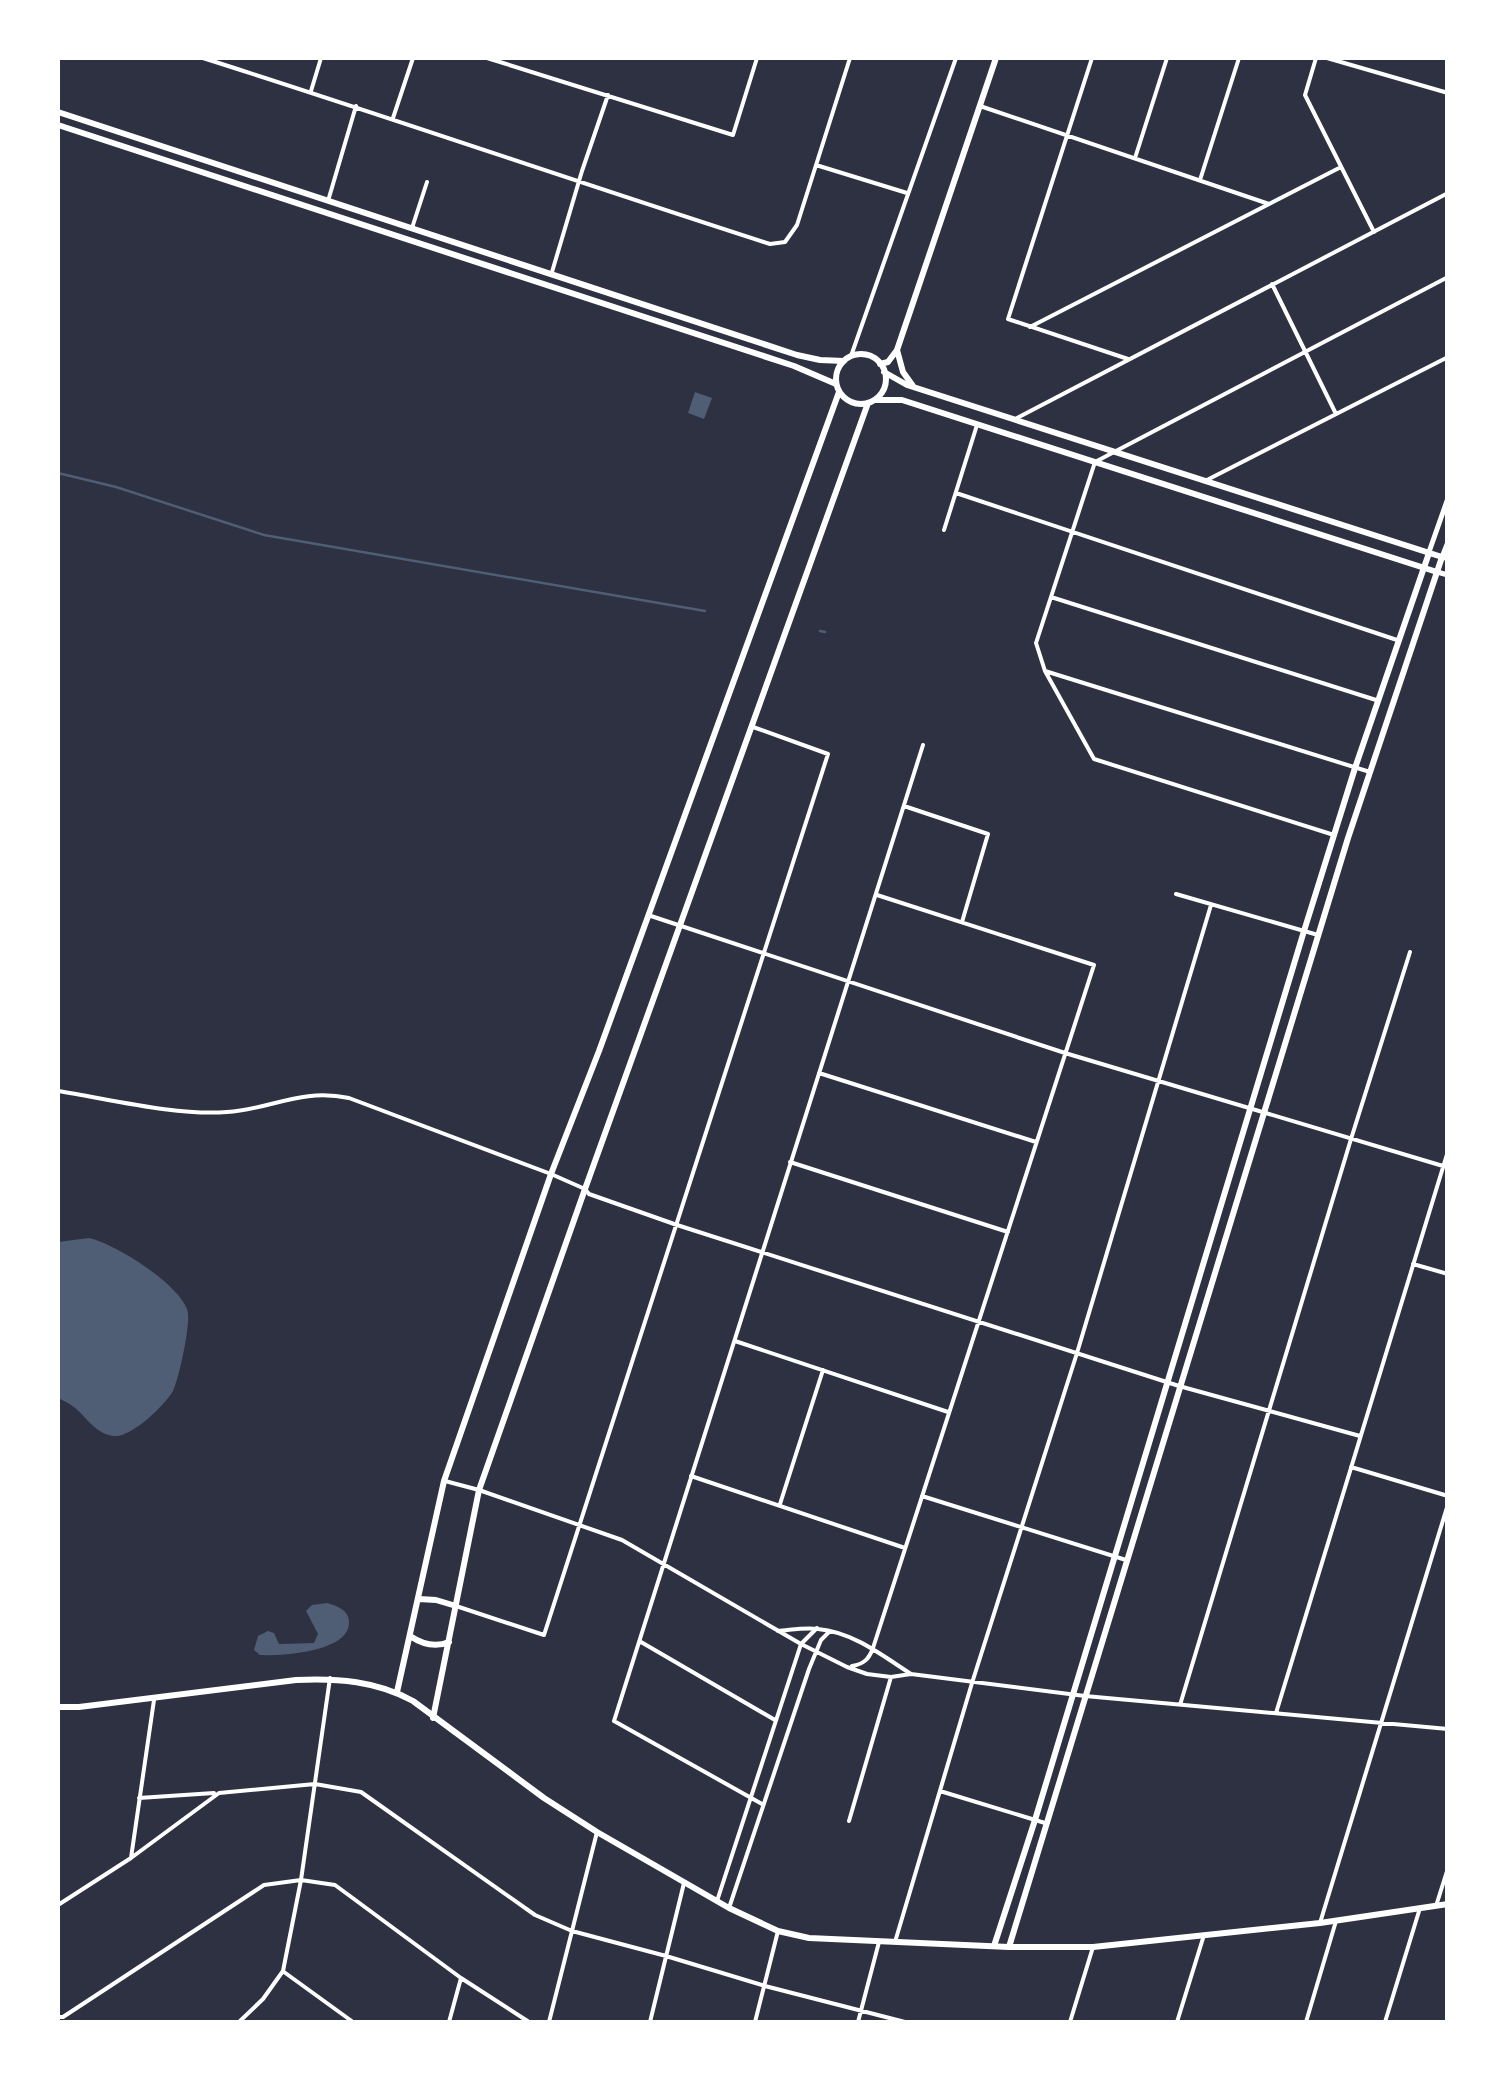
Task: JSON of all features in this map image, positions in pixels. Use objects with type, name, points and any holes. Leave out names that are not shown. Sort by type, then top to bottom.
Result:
[{"type":"main road","points":[[882,368],[897,350],[996,58]]},
{"type":"main road","points":[[58,112],[797,355],[820,360],[867,355],[914,388],[1445,558],[1437,572],[1318,934],[1009,1947]]},
{"type":"main road","points":[[58,125],[794,366],[838,388],[852,402],[902,400],[1437,572]]},
{"type":"main road","points":[[897,350],[903,372],[914,388]]},
{"type":"main road","points":[[397,1692],[444,1481],[551,1174],[838,388],[839,367],[848,358]]},
{"type":"main road","points":[[433,1718],[480,1490],[585,1189],[872,401],[885,387],[882,368]]},
{"type":"main road","points":[[1333,538],[1339,524]]},
{"type":"main road","points":[[994,1946],[1304,930],[1429,553]]},
{"type":"main road","points":[[418,1599],[456,1606]]},
{"type":"main road","points":[[410,1636],[429,1645],[449,1642]]},
{"type":"main road","points":[[58,1706],[78,1708],[330,1678],[397,1692],[597,1832],[728,1908],[778,1931],[809,1938],[1094,1947],[1320,1923],[1448,1904]]},
{"type":"main road","points":[[1010,1899],[1021,1902]]},
{"type":"street","points":[[203,58],[225,61],[770,244],[785,242],[796,225],[850,58]]},
{"type":"street","points":[[310,92],[321,58]]},
{"type":"street","points":[[393,118],[413,58]]},
{"type":"street","points":[[488,58],[733,135],[757,58]]},
{"type":"street","points":[[848,358],[956,58]]},
{"type":"street","points":[[1092,58],[1008,320],[1128,359]]},
{"type":"street","points":[[1135,158],[1167,58]]},
{"type":"street","points":[[1200,180],[1240,58]]},
{"type":"street","points":[[1316,58],[1305,94],[1374,232]]},
{"type":"street","points":[[1326,58],[1448,93]]},
{"type":"street","points":[[551,274],[608,95]]},
{"type":"street","points":[[978,105],[1268,204]]},
{"type":"street","points":[[328,201],[356,106]]},
{"type":"street","points":[[816,165],[908,194]]},
{"type":"street","points":[[1030,327],[1341,167]]},
{"type":"street","points":[[412,228],[428,182]]},
{"type":"street","points":[[1014,420],[1448,194]]},
{"type":"street","points":[[1334,835],[1094,759],[1045,671],[1036,644],[1095,462],[1448,276]]},
{"type":"street","points":[[1272,284],[1336,414]]},
{"type":"street","points":[[1206,481],[1448,357]]},
{"type":"street","points":[[944,530],[977,425]]},
{"type":"street","points":[[956,494],[1398,640]]},
{"type":"street","points":[[1429,553],[1447,503]]},
{"type":"street","points":[[1445,558],[1448,542]]},
{"type":"street","points":[[1437,572],[1448,575]]},
{"type":"street","points":[[1051,597],[1379,701]]},
{"type":"street","points":[[1045,671],[1370,772]]},
{"type":"street","points":[[456,1606],[544,1634],[828,754],[753,727]]},
{"type":"street","points":[[762,1804],[614,1720],[923,745]]},
{"type":"street","points":[[904,806],[988,834],[962,922]]},
{"type":"street","points":[[1176,894],[1318,934]]},
{"type":"street","points":[[847,1667],[861,1665],[870,1657],[1094,966],[875,895]]},
{"type":"street","points":[[895,1942],[1211,905]]},
{"type":"street","points":[[648,915],[1064,1053],[1442,1166]]},
{"type":"street","points":[[1180,1704],[1410,952]]},
{"type":"street","points":[[818,1073],[1036,1142]]},
{"type":"street","points":[[58,1090],[190,1112],[250,1109],[313,1094],[361,1102],[551,1174],[589,1194],[677,1225],[1179,1386],[1360,1436]]},
{"type":"street","points":[[1276,1713],[1448,1151]]},
{"type":"street","points":[[790,1162],[1008,1232]]},
{"type":"street","points":[[1413,1264],[1448,1274]]},
{"type":"street","points":[[736,1342],[948,1412]]},
{"type":"street","points":[[780,1506],[823,1370]]},
{"type":"street","points":[[1351,1468],[1448,1496]]},
{"type":"street","points":[[691,1476],[906,1548]]},
{"type":"street","points":[[444,1481],[622,1540],[801,1644],[867,1674],[891,1678],[912,1674],[1086,1696],[1448,1729]]},
{"type":"street","points":[[922,1496],[1126,1560]]},
{"type":"street","points":[[1320,1923],[1448,1504]]},
{"type":"street","points":[[716,1901],[801,1644],[818,1628]]},
{"type":"street","points":[[778,1630],[830,1631],[873,1648],[912,1674]]},
{"type":"street","points":[[728,1908],[816,1651],[830,1631]]},
{"type":"street","points":[[640,1642],[776,1720]]},
{"type":"street","points":[[238,2022],[264,1998],[283,1972],[301,1880],[330,1678]]},
{"type":"street","points":[[849,1821],[891,1678]]},
{"type":"street","points":[[131,1858],[154,1699]]},
{"type":"street","points":[[139,1798],[314,1784],[361,1792],[535,1915],[572,1931],[905,2022]]},
{"type":"street","points":[[940,1792],[1045,1823]]},
{"type":"street","points":[[58,1905],[131,1858],[219,1793]]},
{"type":"street","points":[[742,1824],[754,1828]]},
{"type":"street","points":[[548,2022],[597,1832]]},
{"type":"street","points":[[1436,1906],[1448,1868]]},
{"type":"street","points":[[58,2018],[264,1885],[301,1880],[335,1884],[461,1978],[529,2022]]},
{"type":"street","points":[[650,2022],[684,1883]]},
{"type":"street","points":[[1385,2022],[1420,1908]]},
{"type":"street","points":[[1306,2022],[1336,1921]]},
{"type":"street","points":[[755,2022],[778,1931]]},
{"type":"street","points":[[1177,2022],[1204,1935]]},
{"type":"street","points":[[858,2022],[879,1942]]},
{"type":"street","points":[[1070,2022],[1094,1947]]},
{"type":"street","points":[[283,1972],[353,2022]]},
{"type":"street","points":[[449,2022],[461,1978]]},
{"type":"water","points":[[695,392],[712,398],[704,419],[688,413]]},
{"type":"water","points":[[89,1238],[129,1256],[159,1277],[181,1299],[188,1315],[173,1391],[147,1420],[121,1435],[101,1432],[58,1398],[58,1242]]},
{"type":"water","points":[[327,1603],[347,1614],[346,1632],[338,1640],[298,1653],[260,1655],[254,1650],[258,1636],[268,1631],[274,1633],[279,1644],[314,1643],[318,1634],[306,1611],[312,1605]]},
{"type":"waterway","points":[[58,473],[116,487],[264,535],[705,611]]},
{"type":"waterway","points":[[820,631],[825,632]]}]
